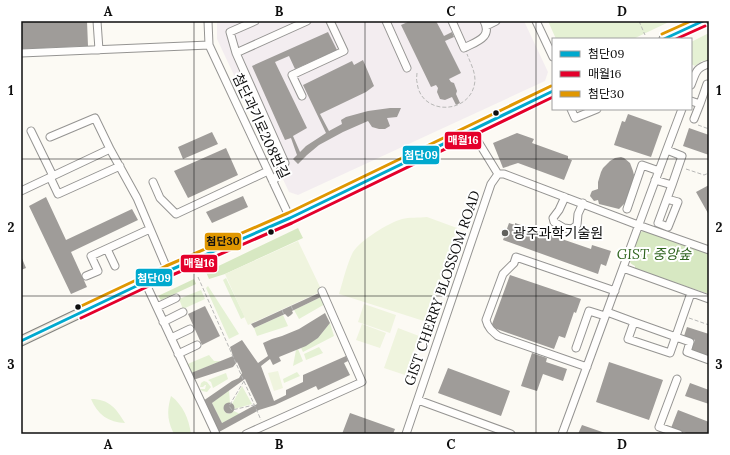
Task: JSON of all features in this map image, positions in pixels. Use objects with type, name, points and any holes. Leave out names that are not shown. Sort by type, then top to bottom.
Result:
[{"type":"main road","points":[[666,38],[703,21]]},
{"type":"main road","points":[[21,341],[168,271],[290,218],[552,91]]},
{"type":"street","points":[[97,21],[98,50]]},
{"type":"street","name":"첨단과기로208번길","points":[[208,21],[209,45],[290,218]]},
{"type":"street","points":[[255,21],[230,32],[236,53],[286,163],[272,182]]},
{"type":"street","points":[[236,53],[307,21]]},
{"type":"street","points":[[302,96],[292,75],[344,51],[330,21]]},
{"type":"street","points":[[386,21],[407,68]]},
{"type":"street","points":[[454,22],[464,48],[484,37],[486,33],[485,23],[496,21]]},
{"type":"street","points":[[536,21],[552,55]]},
{"type":"street","points":[[21,54],[209,45]]},
{"type":"street","points":[[692,83],[698,69],[709,64]]},
{"type":"street","points":[[694,119],[707,84]]},
{"type":"street","points":[[692,101],[700,104]]},
{"type":"street","points":[[572,110],[576,118],[595,110]]},
{"type":"street","points":[[562,434],[682,110]]},
{"type":"street","points":[[50,137],[94,118],[137,198],[168,271]]},
{"type":"street","points":[[31,131],[58,194],[120,166]]},
{"type":"street","points":[[479,143],[498,174],[504,174],[638,225],[709,250]]},
{"type":"street","points":[[21,191],[110,149]]},
{"type":"street","points":[[666,150],[682,156],[667,199]]},
{"type":"street","points":[[627,209],[642,165],[659,171]]},
{"type":"street","points":[[153,182],[160,198],[176,214],[268,171]]},
{"type":"street","name":"GIST CHERRY BLOSSOM ROAD","points":[[406,434],[491,184],[498,174]]},
{"type":"street","points":[[655,180],[672,185]]},
{"type":"street","points":[[565,197],[559,210],[553,218],[557,225],[564,228],[572,229],[577,225],[578,214],[583,203]]},
{"type":"street","points":[[86,276],[98,271],[91,256],[150,229]]},
{"type":"street","points":[[107,249],[115,266]]},
{"type":"street","points":[[587,368],[498,336],[487,326],[486,320],[503,274],[514,263],[516,257],[615,292]]},
{"type":"street","points":[[624,268],[709,299]]},
{"type":"street","points":[[145,282],[216,434]]},
{"type":"street","points":[[246,434],[362,382],[322,291]]},
{"type":"street","points":[[634,322],[628,340],[670,353],[691,292]]},
{"type":"street","points":[[157,307],[176,298]]},
{"type":"street","points":[[576,348],[589,311],[634,322],[690,342],[687,352],[709,360]]},
{"type":"street","points":[[164,322],[183,312]]},
{"type":"street","points":[[171,338],[190,329]]},
{"type":"street","points":[[178,354],[197,345]]},
{"type":"street","points":[[677,379],[659,427],[679,434]]},
{"type":"street","points":[[418,400],[511,434]]},
{"type":"path","points":[[639,21],[645,35]]},
{"type":"path","points":[[417,73],[419,91],[432,105],[442,108],[460,104],[468,98],[473,90],[475,80],[474,71],[464,48]]},
{"type":"path","points":[[694,119],[693,123],[709,129]]},
{"type":"path","points":[[686,169],[704,175],[709,173]]},
{"type":"path","points":[[198,278],[264,426]]},
{"type":"path","points":[[291,306],[293,310]]},
{"type":"path","points":[[282,310],[284,315]]},
{"type":"path","points":[[683,316],[709,324]]},
{"type":"path","points":[[244,381],[229,406],[232,410],[254,405]]},
{"type":"shaded area","points":[[217,21],[524,21],[548,72],[545,81],[298,195],[289,192],[217,39]]},
{"type":"green space","points":[[548,21],[671,21],[635,38],[556,38]]},
{"type":"green space","points":[[707,34],[709,35],[709,61],[702,61],[695,66],[692,64],[692,42]]},
{"type":"green space","points":[[427,217],[457,228],[427,322],[339,294],[353,252],[362,242],[375,232],[396,221],[408,218]]},
{"type":"green space","points":[[298,228],[303,238],[225,274],[209,279],[206,272]]},
{"type":"green space","name":"GIST 중앙숲","points":[[647,230],[709,252],[709,294],[635,269],[635,266],[631,263],[629,258],[638,234]]},
{"type":"green space","points":[[298,241],[322,291],[248,325],[225,274]]},
{"type":"green space","points":[[226,278],[245,317],[241,319],[223,280]]},
{"type":"green space","points":[[194,279],[196,284],[161,300],[158,296]]},
{"type":"green space","points":[[208,286],[239,334],[229,339],[206,288]]},
{"type":"green space","points":[[201,290],[205,299],[183,309],[179,299]]},
{"type":"green space","points":[[321,297],[325,304],[299,319],[294,310]]},
{"type":"green space","points":[[364,304],[396,315],[390,333],[358,322]]},
{"type":"green space","points":[[283,315],[288,326],[257,336],[254,328]]},
{"type":"green space","points":[[330,323],[334,336],[303,352],[301,348],[318,338]]},
{"type":"green space","points":[[362,324],[386,333],[380,348],[356,340]]},
{"type":"green space","points":[[398,328],[419,336],[405,375],[384,368]]},
{"type":"green space","points":[[319,347],[323,353],[306,360],[304,354]]},
{"type":"green space","points":[[298,349],[303,361],[293,366],[296,350]]},
{"type":"green space","points":[[209,355],[214,361],[221,361],[189,374],[186,365]]},
{"type":"green space","points":[[278,371],[283,388],[274,391],[268,373]]},
{"type":"green space","points":[[297,372],[300,376],[284,383],[283,379]]},
{"type":"green space","points":[[226,373],[228,379],[213,388],[211,382],[208,380]]},
{"type":"green space","points":[[204,381],[211,387],[207,392],[200,389],[205,389],[206,385],[200,387],[201,383]]},
{"type":"green space","points":[[242,386],[252,404],[234,409],[232,404]]},
{"type":"green space","points":[[229,390],[230,403],[224,406],[224,411],[228,414],[234,411],[240,414],[222,423],[212,403]]},
{"type":"green space","points":[[171,396],[185,413],[191,434],[174,434],[168,414]]},
{"type":"green space","points":[[91,399],[97,399],[111,405],[125,423],[119,423],[104,417]]},
{"type":"building","points":[[21,21],[87,21],[88,46],[21,49]]},
{"type":"building","points":[[410,21],[436,21],[444,36],[452,32],[454,37],[445,41],[461,73],[449,79],[454,83],[457,91],[456,94],[460,103],[456,105],[452,97],[445,100],[440,99],[436,85],[431,87],[401,25]]},
{"type":"building","points":[[328,32],[337,50],[295,69],[289,56],[275,62],[307,128],[293,136],[300,152],[306,146],[326,133],[303,85],[352,61],[354,65],[363,60],[374,86],[366,92],[320,114],[329,131],[342,124],[341,120],[346,117],[368,111],[401,108],[397,117],[387,118],[390,126],[385,129],[372,127],[368,121],[319,145],[298,164],[293,159],[297,155],[291,138],[285,140],[252,66]]},
{"type":"building","points":[[628,114],[662,126],[651,157],[614,145],[622,121],[625,122]]},
{"type":"building","points":[[689,128],[709,135],[709,155],[683,146]]},
{"type":"building","points":[[212,132],[218,144],[183,159],[178,147]]},
{"type":"building","points":[[517,133],[534,139],[532,143],[568,156],[568,159],[572,160],[564,180],[518,163],[503,168],[493,143]]},
{"type":"building","points":[[226,148],[238,175],[188,198],[174,171]]},
{"type":"building","points":[[621,157],[630,163],[634,175],[633,183],[625,203],[619,209],[599,204],[598,200],[594,201],[590,196],[592,191],[598,189],[598,182],[603,168],[610,161]]},
{"type":"building","points":[[709,185],[709,215],[696,192]]},
{"type":"building","points":[[243,196],[248,207],[212,223],[206,212]]},
{"type":"building","points":[[46,197],[66,240],[132,209],[138,220],[71,252],[87,287],[71,294],[29,206]]},
{"type":"building","points":[[509,223],[515,225],[515,223],[591,249],[592,245],[611,251],[606,266],[601,264],[598,274],[503,240]]},
{"type":"building","points":[[21,256],[26,268],[21,270]]},
{"type":"building","points":[[510,275],[581,299],[576,313],[574,312],[565,338],[559,336],[554,349],[491,327]]},
{"type":"building","points":[[319,293],[321,297],[292,311],[293,313],[288,317],[285,314],[254,328],[251,324]]},
{"type":"building","points":[[205,306],[220,336],[202,345],[188,314]]},
{"type":"building","points":[[325,313],[330,323],[318,338],[306,346],[279,357],[281,361],[273,365],[270,359],[261,366],[274,401],[286,395],[286,390],[303,382],[303,375],[346,356],[348,361],[344,363],[350,375],[318,390],[316,386],[275,405],[259,410],[219,432],[203,401],[232,381],[239,378],[242,373],[237,362],[233,367],[193,380],[191,373],[233,356],[230,347],[242,340],[258,363],[268,356],[263,343],[299,329]],"holes":[[[245,379],[257,404],[222,423],[212,403]]]},
{"type":"building","points":[[687,327],[709,334],[709,357],[691,351],[695,340],[684,336]]},
{"type":"building","points":[[532,353],[547,358],[546,362],[567,369],[563,381],[543,374],[537,391],[521,386]]},
{"type":"building","points":[[609,362],[663,380],[649,420],[596,402]]},
{"type":"building","points":[[448,368],[510,391],[501,416],[438,393]]},
{"type":"building","points":[[690,383],[709,390],[709,404],[685,396]]},
{"type":"building","points":[[227,403],[231,403],[233,404],[233,412],[227,413],[224,410],[224,406]]},
{"type":"building","points":[[678,410],[709,422],[709,434],[689,434],[671,428]]},
{"type":"building","points":[[350,413],[395,429],[393,434],[342,434]]},
{"type":"building","points":[[582,425],[608,434],[578,434]]},
{"type":"transit line","name":"첨단30","points":[[662,34],[691,21]]},
{"type":"transit line","name":"첨단09","points":[[666,38],[703,21]]},
{"type":"transit line","name":"매월16","points":[[678,38],[705,26]]},
{"type":"transit line","name":"첨단30","points":[[77,308],[166,266],[288,213],[551,86]]},
{"type":"transit line","name":"첨단09","points":[[21,341],[168,271],[290,218],[552,91]]},
{"type":"transit line","name":"매월16","points":[[81,318],[170,276],[292,223],[552,97]]},
{"type":"place","name":"광주과학기술원","points":[[505,233]]}]
